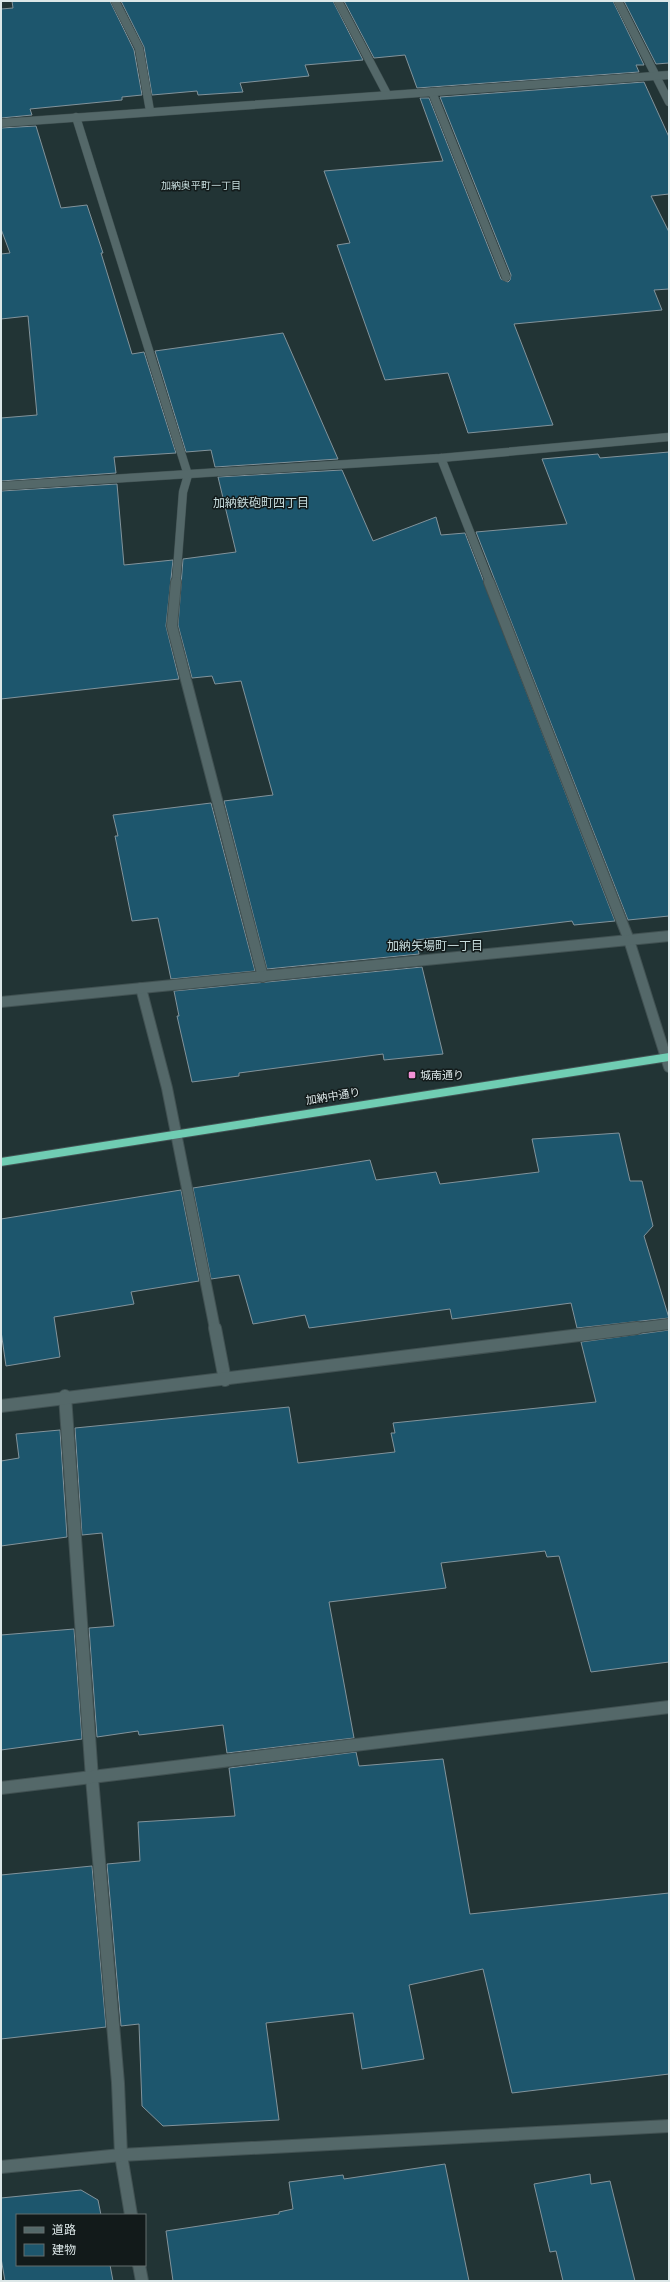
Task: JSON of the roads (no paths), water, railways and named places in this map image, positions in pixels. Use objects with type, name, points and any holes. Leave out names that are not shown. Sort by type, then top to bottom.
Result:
[{"type":"highway","name":"加納中通り","points":[[1,1162],[176,1133],[668,1060]]},
{"type":"street","points":[[115,1],[139,48],[150,111]]},
{"type":"street","points":[[338,1],[387,94]]},
{"type":"street","points":[[618,1],[669,102]]},
{"type":"street","points":[[1,123],[150,111],[669,75]]},
{"type":"street","points":[[432,92],[506,277]]},
{"type":"street","points":[[76,117],[188,475],[183,492],[172,626],[263,976]]},
{"type":"street","points":[[1,486],[441,458],[669,437]]},
{"type":"street","points":[[441,458],[629,940],[668,1060]]},
{"type":"street","points":[[1,1002],[669,936]]},
{"type":"street","points":[[141,988],[176,1133],[225,1380]]},
{"type":"street","points":[[1,1406],[65,1396],[225,1380],[669,1324]]},
{"type":"street","points":[[65,1396],[92,1778],[118,2083],[121,2155],[131,2214]]},
{"type":"street","points":[[1,1788],[669,1707]]},
{"type":"street","points":[[1,2167],[121,2155],[669,2126]]},
{"type":"street","points":[[139,2266],[142,2281]]},
{"type":"place","name":"城南通り","points":[[412,1075]]},
{"type":"district","name":"加納奥平町一丁目","points":[[201,185]]},
{"type":"district","name":"加納鉄砲町四丁目","points":[[261,503]]},
{"type":"district","name":"加納矢場町一丁目","points":[[435,946]]}]
